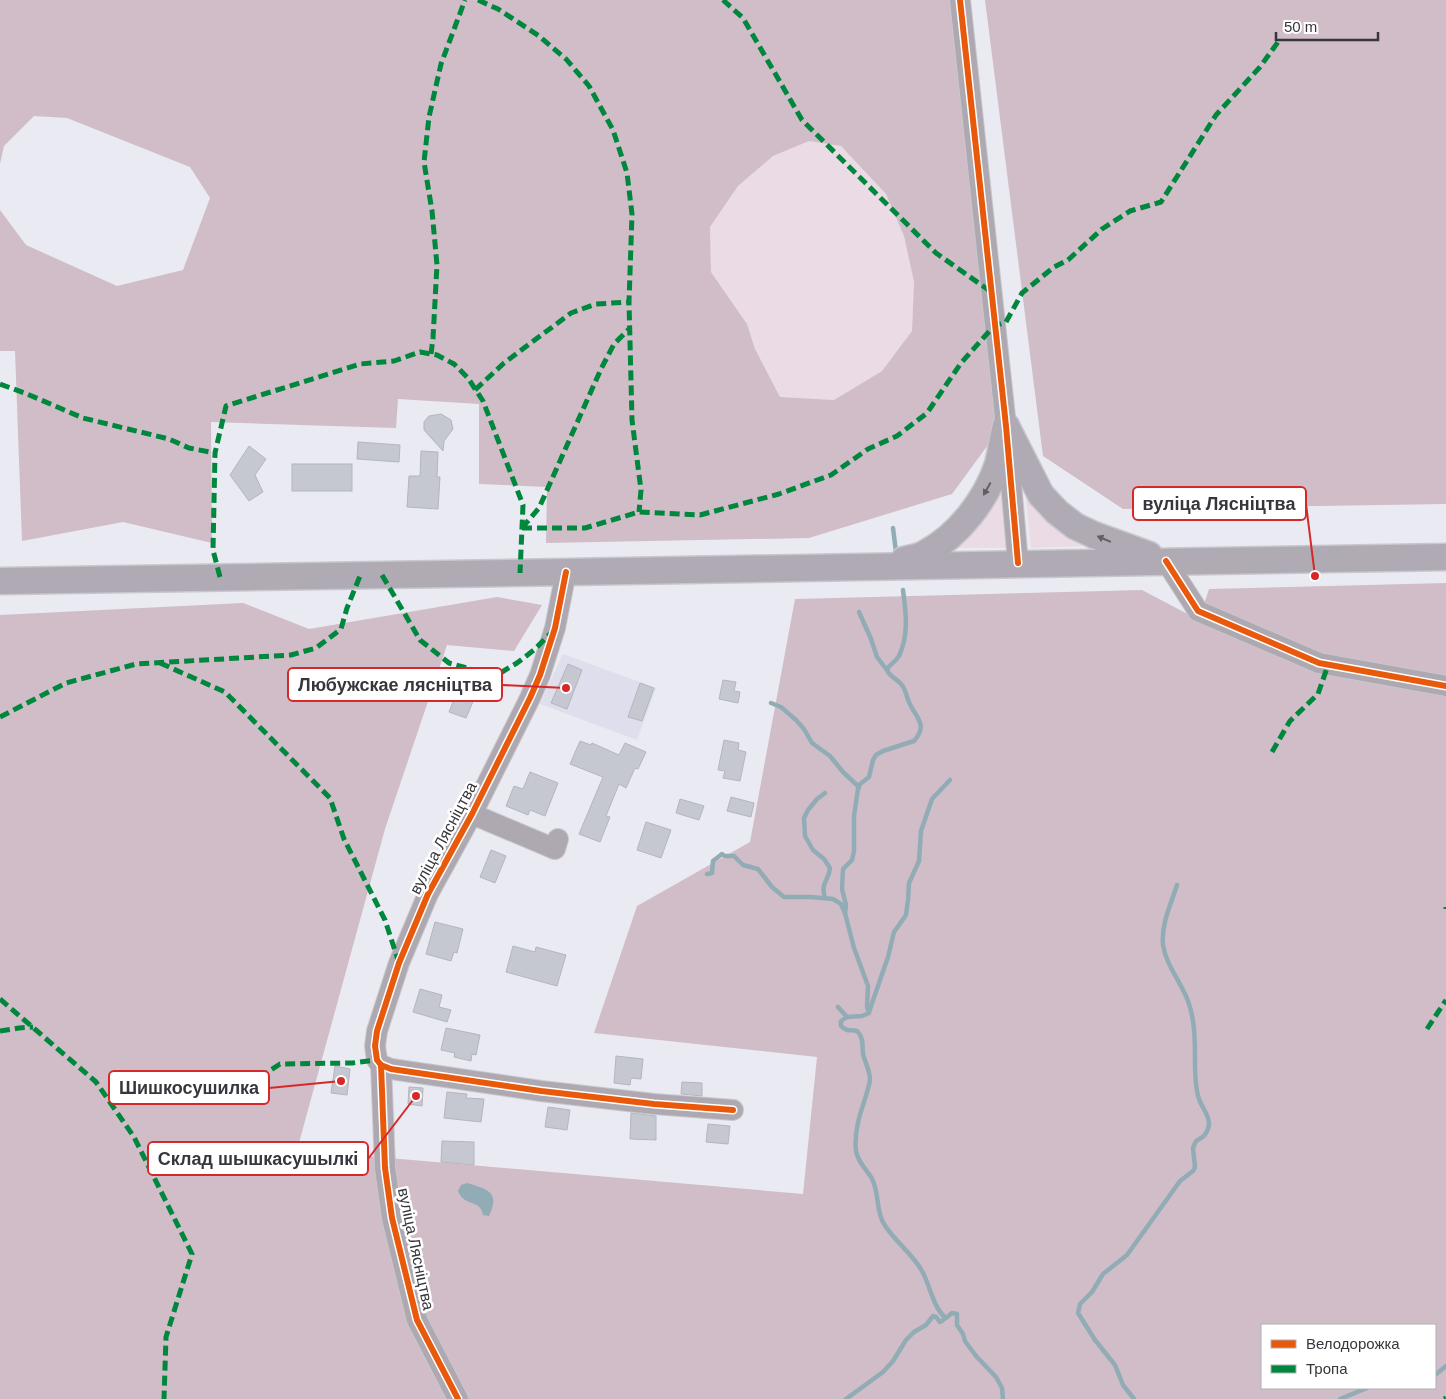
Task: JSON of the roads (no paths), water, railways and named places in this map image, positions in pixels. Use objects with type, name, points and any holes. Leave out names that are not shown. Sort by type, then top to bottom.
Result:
[{"type":"main road","points":[[1006,426],[1041,495],[1057,512],[1075,526],[1094,535],[1166,561]]},
{"type":"main road","points":[[885,566],[925,554],[944,541],[969,516],[989,486],[998,464],[1006,426]]},
{"type":"main road","points":[[0,581],[1446,557]]},
{"type":"street","points":[[960,0],[1006,426],[1018,563]]},
{"type":"street","points":[[1166,561],[1198,611],[1319,663],[1446,686]]},
{"type":"street","name":"вуліца Лясніцтва","points":[[458,1399],[416,1320],[392,1218],[385,1168],[381,1065],[376,1060],[375,1046],[377,1031],[399,963],[428,894],[472,814],[530,698],[545,661],[555,628],[566,572]]},
{"type":"street","points":[[472,814],[555,848],[558,839]]},
{"type":"street","points":[[381,1065],[390,1069],[541,1091],[654,1104],[733,1110]]},
{"type":"water","points":[[467,1183],[490,1192],[493,1201],[489,1216],[483,1215],[479,1206],[464,1200],[461,1196],[458,1191],[461,1185]]},
{"type":"waterway","points":[[893,528],[896,552]]},
{"type":"waterway","points":[[903,590],[906,615],[904,640],[899,656],[887,670],[904,688],[921,725],[920,730],[914,741],[883,751],[876,755],[873,760],[869,777],[860,784],[858,789],[854,816],[854,851],[852,860],[843,869],[842,889],[846,905],[845,913],[854,948],[868,986],[867,1007],[869,1013],[862,1016],[847,1017],[841,1021],[843,1028],[860,1034],[863,1054],[870,1076],[857,1126],[856,1151],[860,1162],[874,1182],[881,1219],[918,1265],[942,1314],[946,1318],[952,1313],[957,1314],[957,1325],[965,1341],[996,1377],[1002,1388],[1003,1399]]},
{"type":"waterway","points":[[859,612],[877,657],[887,670]]},
{"type":"waterway","points":[[771,703],[781,707],[796,720],[812,743],[830,756],[859,787]]},
{"type":"waterway","points":[[869,1012],[888,957],[894,932],[906,915],[909,883],[919,861],[921,831],[932,799],[950,780]]},
{"type":"waterway","points":[[825,793],[817,799],[804,818],[805,836],[813,850],[824,859],[830,868],[824,885],[825,898]]},
{"type":"waterway","points":[[707,874],[712,873],[713,861],[722,854],[734,856],[743,865],[758,869],[772,887],[784,897],[833,899],[841,904],[845,913]]},
{"type":"waterway","points":[[1134,1399],[1123,1385],[1115,1365],[1095,1340],[1078,1313],[1080,1304],[1092,1292],[1103,1274],[1127,1255],[1180,1181],[1193,1171],[1195,1167],[1193,1148],[1196,1141],[1208,1130],[1208,1117],[1200,1102],[1195,1076],[1192,1016],[1185,994],[1167,960],[1163,945],[1163,929],[1177,885]]},
{"type":"waterway","points":[[838,1007],[847,1017]]},
{"type":"waterway","points":[[846,1399],[883,1372],[893,1361],[906,1340],[914,1332],[926,1325],[933,1316],[940,1322],[945,1318]]},
{"type":"waterway","points":[[1436,1374],[1446,1366]]},
{"type":"waterway","points":[[1340,1399],[1365,1389]]},
{"type":"place","name":"вуліца Лясніцтва","points":[[1315,576]]},
{"type":"place","name":"Любужскае лясніцтва","points":[[566,688]]},
{"type":"place","name":"Шишкосушилка","points":[[341,1081]]},
{"type":"place","name":"Склад шышкасушылкі","points":[[416,1096]]}]
